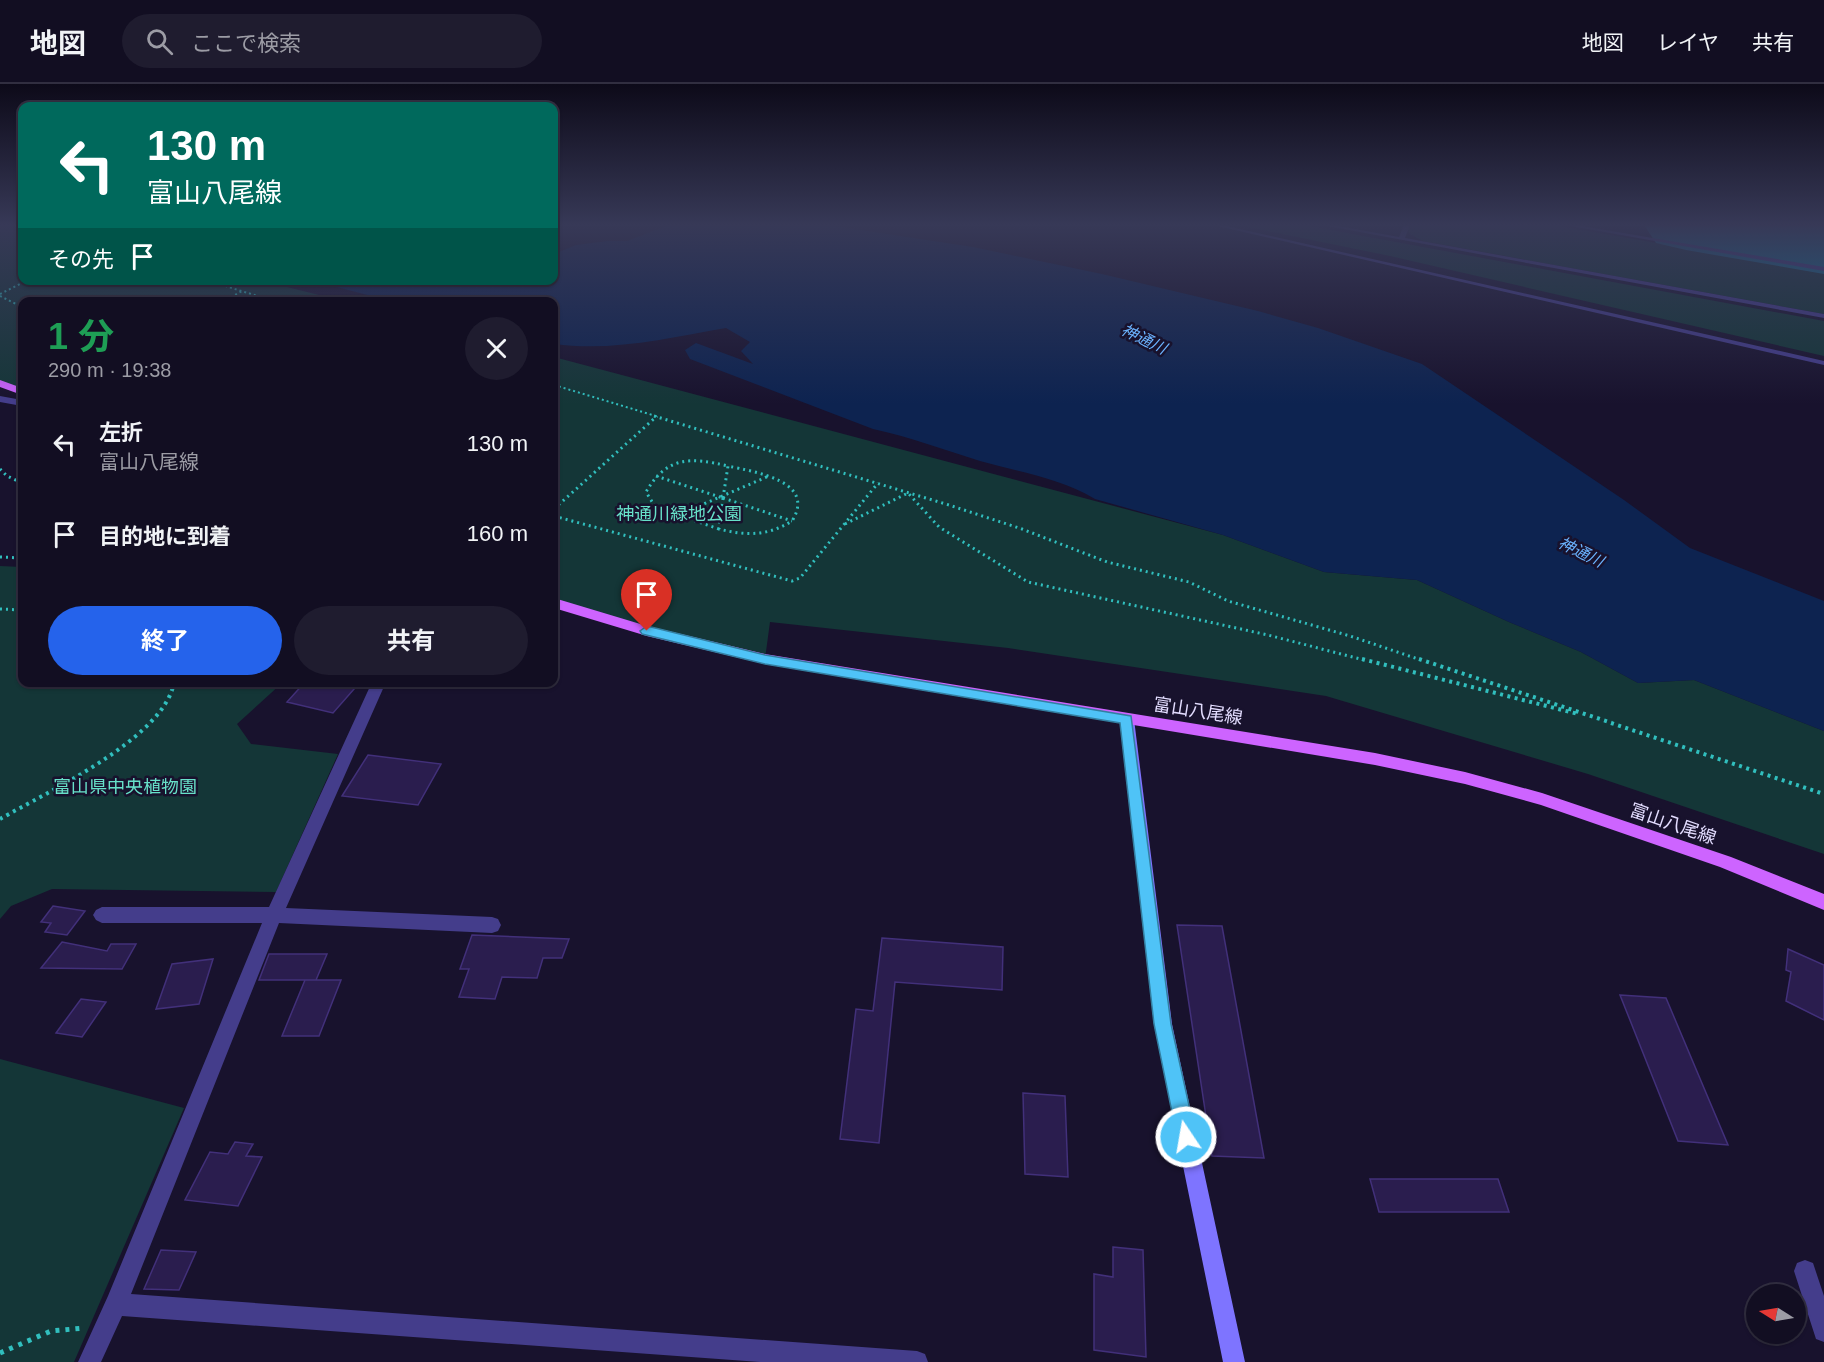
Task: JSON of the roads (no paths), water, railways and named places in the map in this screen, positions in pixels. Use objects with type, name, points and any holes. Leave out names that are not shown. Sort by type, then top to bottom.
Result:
[{"type":"main road","points":[[0,383],[18,390]]},
{"type":"main road","name":"富山八尾線","points":[[558,604],[647,631],[765,659],[1376,759],[1465,777],[1542,799],[1725,862],[1824,902]]},
{"type":"street","points":[[0,399],[18,402]]},
{"type":"street","points":[[89,1362],[116,1304],[274,915],[377,687]]},
{"type":"street","points":[[1126,719],[1163,1024],[1234,1362]]},
{"type":"street","points":[[102,915],[274,915],[492,926]]},
{"type":"street","points":[[1804,1271],[1824,1331]]},
{"type":"street","points":[[116,1304],[917,1362]]},
{"type":"lane","points":[[1479,285],[1824,363]]},
{"type":"lane","points":[[1654,285],[1824,316]]},
{"type":"water","name":"神通川","points":[[329,285],[1147,285],[1318,328],[1422,364],[1624,500],[1690,548],[1824,601],[1824,731],[1694,680],[1638,683],[1581,652],[1417,580],[1324,572],[1223,535],[1095,499],[1054,481],[873,429],[690,359],[685,350],[696,343],[753,364],[741,351],[750,342],[726,328],[661,340],[619,345],[576,346],[558,344],[558,297],[375,297]]},
{"type":"park label","name":"神通川緑地公園","points":[[679,514]]},
{"type":"park label","name":"富山県中央植物園","points":[[125,787]]}]
